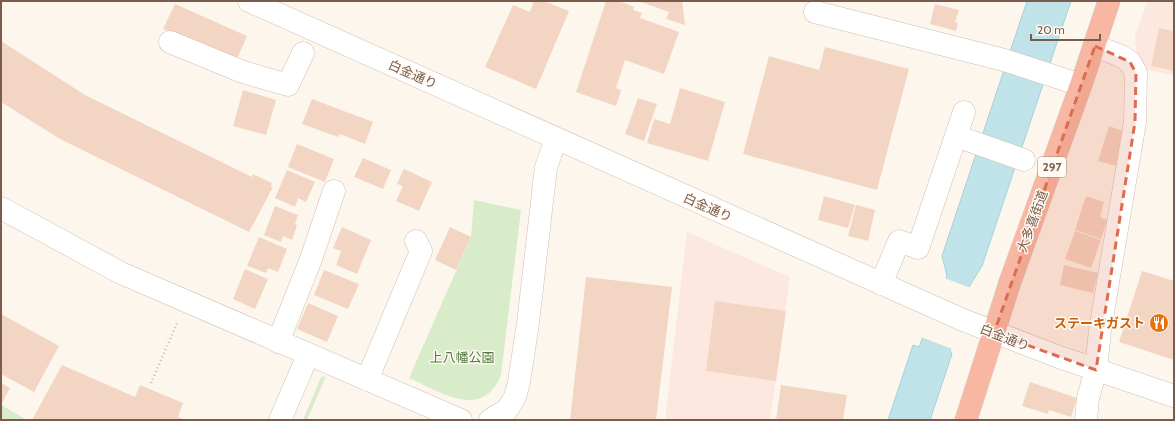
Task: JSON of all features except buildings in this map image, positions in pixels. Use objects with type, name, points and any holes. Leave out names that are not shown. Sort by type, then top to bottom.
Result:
[{"type":"highway","name":"大多喜街道","points":[[966,420],[1010,282],[1110,1]]},
{"type":"street","name":"白金通り","points":[[249,1],[932,307],[994,333],[1096,370],[1174,396]]},
{"type":"street","points":[[815,12],[1004,60],[1081,85]]},
{"type":"street","points":[[170,42],[243,72],[288,85],[303,53]]},
{"type":"street","points":[[1086,420],[1088,398],[1096,370],[1100,330],[1135,122],[1136,74],[1130,62],[1121,56],[1095,46]]},
{"type":"street","points":[[881,284],[899,241],[918,248],[964,112]]},
{"type":"street","points":[[956,136],[1022,159]]},
{"type":"street","points":[[502,417],[515,397],[519,382],[528,323],[546,167],[556,139]]},
{"type":"street","points":[[278,342],[311,259],[334,191]]},
{"type":"street","points":[[1,208],[121,273],[461,420]]},
{"type":"street","points":[[367,380],[421,251],[416,241]]},
{"type":"street","points":[[280,420],[308,355]]},
{"type":"path","points":[[151,383],[181,314]]},
{"type":"highlighted area","points":[[1095,46],[1130,62],[1136,73],[1135,122],[1096,370],[994,333]]},
{"type":"shaded area","points":[[1147,1],[1174,1],[1174,76],[1143,69],[1136,59],[1135,36]]},
{"type":"shaded area","points":[[687,232],[790,277],[770,420],[665,420]]},
{"type":"green space","name":"上八幡公園","points":[[474,200],[521,210],[501,375],[493,389],[483,397],[472,400],[460,399],[447,395],[409,378],[471,237]]},
{"type":"green space","points":[[326,376],[307,420],[303,420],[321,377]]},
{"type":"green space","points":[[1,405],[27,420],[1,420]]},
{"type":"water","points":[[1027,1],[1071,1],[982,266],[969,287],[950,350],[952,354],[930,420],[888,420],[913,345],[919,347],[947,276],[942,256]]},
{"type":"pier","points":[[944,278],[971,288],[952,349],[921,337]]},
{"type":"place","name":"ステーキガスト","points":[[1159,323]]}]
